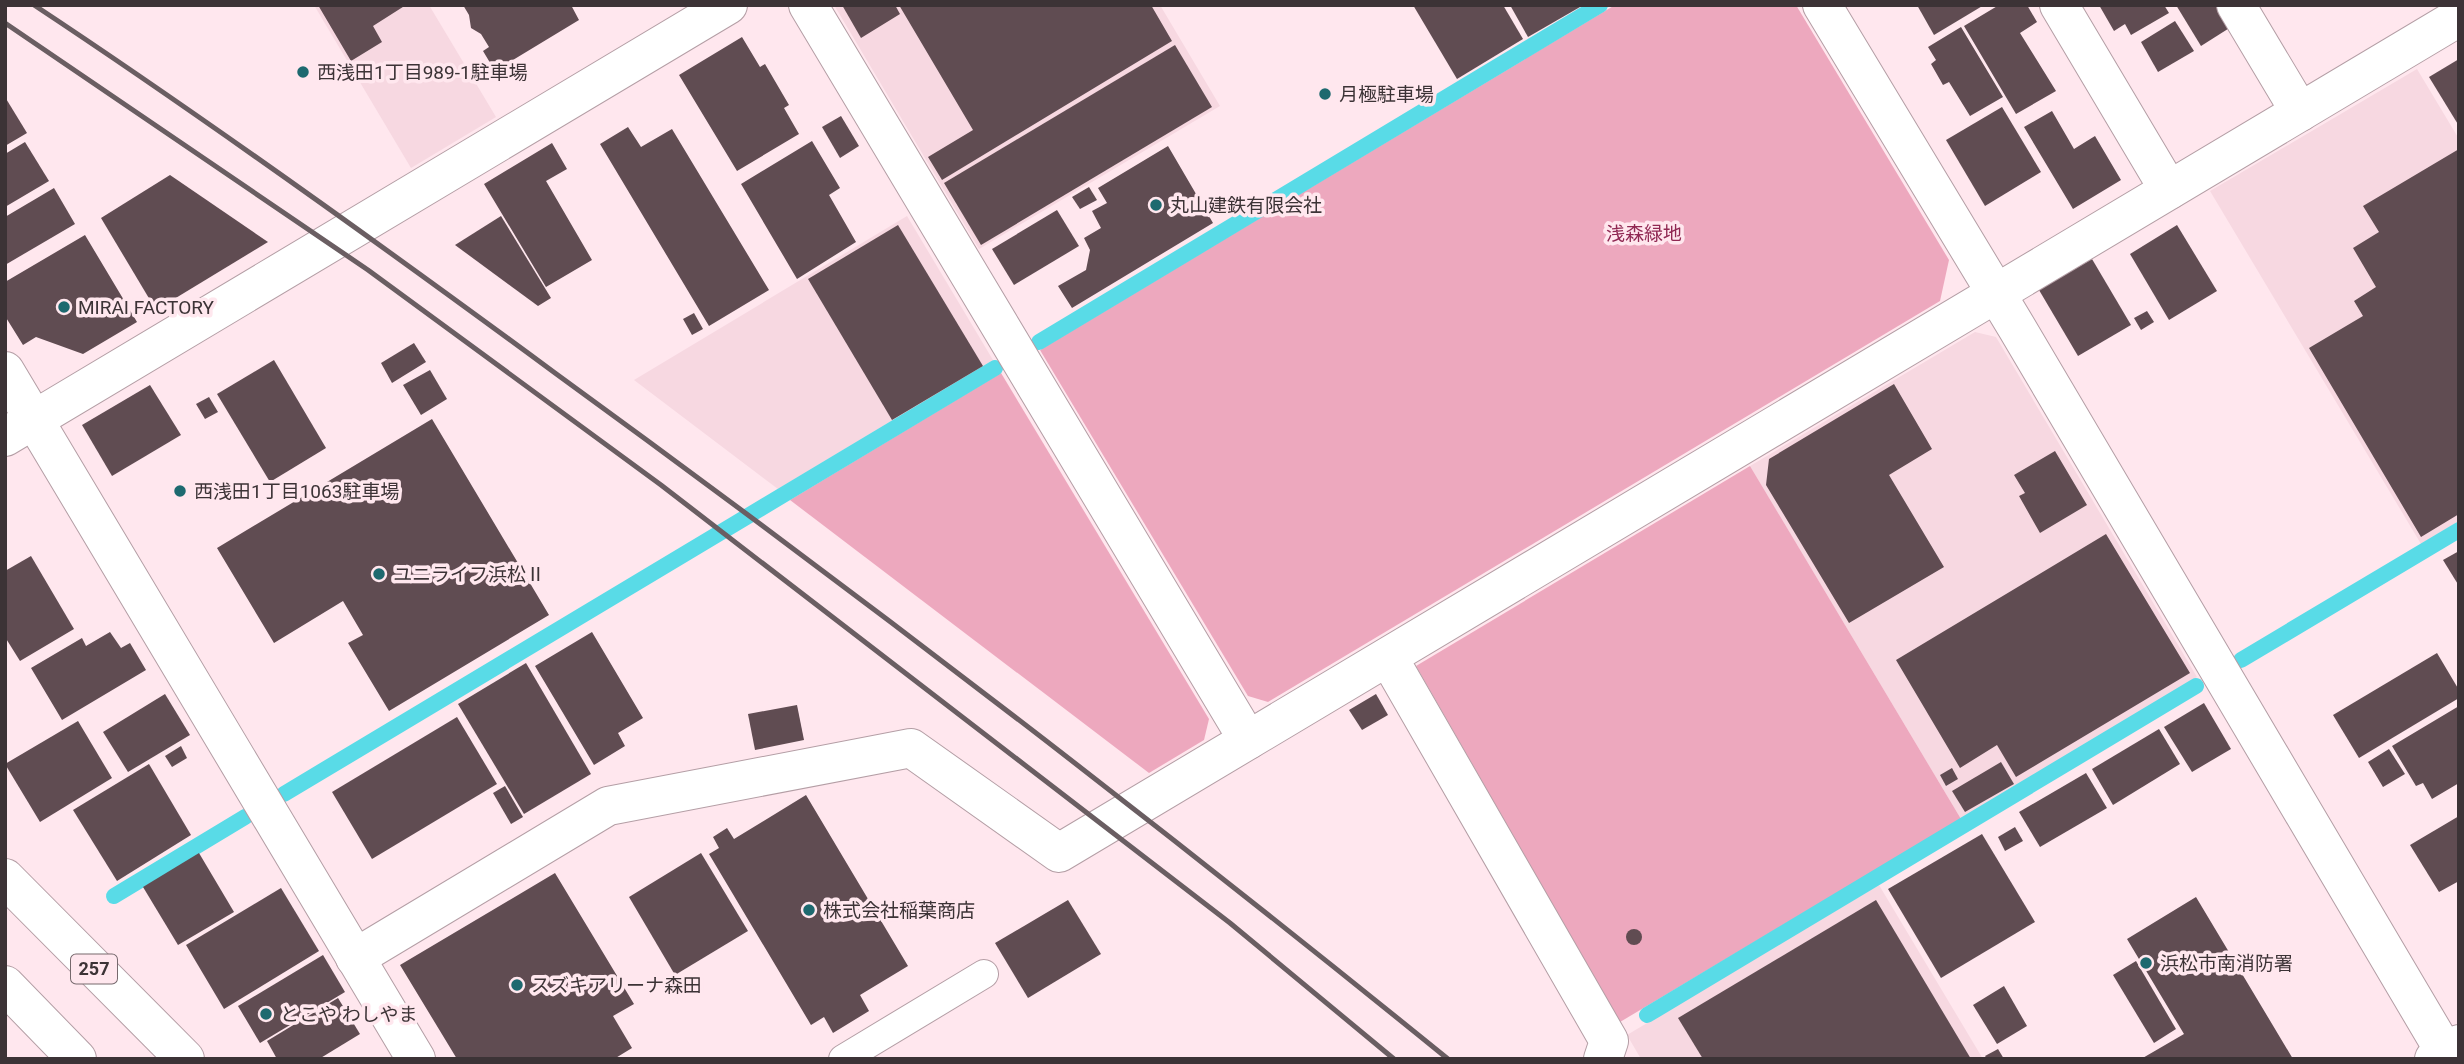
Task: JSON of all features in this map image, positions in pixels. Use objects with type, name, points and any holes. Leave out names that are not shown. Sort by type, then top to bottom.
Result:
[{"type":"main road","points":[[20,428],[728,5]]},
{"type":"main road","points":[[808,5],[1248,740]]},
{"type":"main road","points":[[1822,5],[2447,1054]]},
{"type":"main road","points":[[2059,5],[2169,190]]},
{"type":"main road","points":[[2236,5],[2300,112]]},
{"type":"main road","points":[[355,958],[608,806],[911,748],[1059,853],[2459,17]]},
{"type":"main road","points":[[5,371],[20,428],[416,1059]]},
{"type":"main road","points":[[1388,656],[1609,1041],[1603,1059]]},
{"type":"main road","name":"257","points":[[5,878],[185,1059]]},
{"type":"main road","points":[[5,985],[77,1059]]},
{"type":"lane","points":[[843,1059],[984,974]]},
{"type":"shaded area","points":[[314,5],[429,5],[496,117],[411,168]]},
{"type":"shaded area","points":[[834,5],[1160,5],[1220,106],[979,249]]},
{"type":"shaded area","points":[[2417,69],[2459,139],[2459,521],[2421,544],[2210,191]]},
{"type":"shaded area","points":[[907,216],[993,360],[778,489],[634,380]]},
{"type":"shaded area","points":[[1975,332],[1996,337],[2197,677],[1961,819],[1750,466]]},
{"type":"shaded area","points":[[1879,885],[1983,1059],[1641,1059],[1627,1035]]},
{"type":"green space","name":"浅森緑地","points":[[1615,5],[1796,5],[1949,260],[1940,301],[1268,702],[1248,696],[1040,350]]},
{"type":"green space","points":[[1001,373],[1209,719],[1204,740],[1149,773],[790,500]]},
{"type":"green space","points":[[1750,466],[1961,819],[1620,1022],[1416,666]]},
{"type":"building","points":[[318,5],[406,5],[373,26],[382,42],[351,61]]},
{"type":"building","points":[[463,5],[571,5],[579,20],[495,71],[483,51],[489,47],[481,34],[471,28],[469,15]]},
{"type":"building","points":[[842,5],[895,5],[900,14],[861,38]]},
{"type":"building","points":[[899,5],[1151,5],[1172,41],[942,180],[928,157],[973,130]]},
{"type":"building","points":[[1413,5],[1503,5],[1523,39],[1457,79]]},
{"type":"building","points":[[1510,5],[1578,5],[1580,7],[1528,37]]},
{"type":"building","points":[[1917,5],[1984,5],[1934,35]]},
{"type":"building","points":[[1999,5],[2027,5],[2037,22],[2020,33],[2056,91],[2016,114],[1964,26]]},
{"type":"building","points":[[2099,5],[2164,5],[2169,13],[2131,35],[2125,24],[2114,31]]},
{"type":"building","points":[[2176,5],[2224,5],[2231,27],[2201,46]]},
{"type":"building","points":[[2175,21],[2194,51],[2158,72],[2141,42]]},
{"type":"building","points":[[1961,27],[2003,97],[1970,116],[1949,82],[1943,85],[1931,64],[1936,60],[1928,47]]},
{"type":"building","points":[[742,37],[760,67],[765,64],[789,105],[784,108],[799,134],[737,171],[679,75]]},
{"type":"building","points":[[1175,45],[1212,107],[981,245],[944,183]]},
{"type":"building","points":[[2459,59],[2459,126],[2429,77]]},
{"type":"building","points":[[5,97],[27,133],[5,146]]},
{"type":"building","points":[[2002,107],[2041,172],[1985,206],[1946,140]]},
{"type":"building","points":[[2052,111],[2074,149],[2095,136],[2121,180],[2073,209],[2024,127]]},
{"type":"building","points":[[841,116],[859,146],[840,158],[822,127]]},
{"type":"building","points":[[628,127],[641,147],[672,129],[769,290],[709,326],[600,144]]},
{"type":"building","points":[[812,141],[840,188],[829,195],[856,242],[797,279],[741,184]]},
{"type":"building","points":[[25,142],[49,181],[5,207],[5,154]]},
{"type":"building","points":[[552,143],[567,169],[546,181],[592,260],[546,287],[484,184]]},
{"type":"building","points":[[1168,146],[1213,223],[1072,308],[1058,286],[1086,270],[1090,250],[1084,238],[1101,228],[1092,211],[1107,203],[1098,188]]},
{"type":"building","points":[[2459,149],[2459,514],[2421,537],[2309,348],[2363,316],[2354,301],[2376,287],[2353,248],[2379,232],[2363,206]]},
{"type":"building","points":[[170,175],[268,242],[156,310],[101,218]]},
{"type":"building","points":[[1089,187],[1097,200],[1080,209],[1072,197]]},
{"type":"building","points":[[54,188],[75,224],[5,265],[5,217]]},
{"type":"building","points":[[1057,210],[1079,246],[1014,285],[992,249]]},
{"type":"building","points":[[501,216],[551,298],[538,306],[455,245]]},
{"type":"building","points":[[898,225],[983,366],[892,420],[808,279]]},
{"type":"building","points":[[2177,225],[2217,291],[2169,320],[2130,254]]},
{"type":"building","points":[[85,235],[137,322],[83,354],[36,337],[23,345],[5,316],[5,282]]},
{"type":"building","points":[[2092,259],[2131,325],[2078,356],[2039,290]]},
{"type":"building","points":[[2147,311],[2154,322],[2141,330],[2134,318]]},
{"type":"building","points":[[694,313],[703,329],[692,335],[683,319]]},
{"type":"building","points":[[414,343],[426,362],[392,383],[381,363]]},
{"type":"building","points":[[274,360],[326,448],[270,482],[217,394]]},
{"type":"building","points":[[430,370],[447,399],[421,415],[403,385]]},
{"type":"building","points":[[1894,384],[1932,449],[1889,475],[1944,567],[1849,623],[1766,485],[1769,459]]},
{"type":"building","points":[[150,385],[181,435],[112,476],[82,425]]},
{"type":"building","points":[[209,397],[218,412],[205,419],[196,404]]},
{"type":"building","name":"ユニライフ浜松Ⅱ","points":[[432,419],[549,615],[389,711],[348,643],[363,635],[343,601],[274,643],[217,548]]},
{"type":"building","points":[[2055,451],[2087,505],[2040,533],[2019,496],[2025,493],[2014,475]]},
{"type":"building","points":[[2106,534],[2190,673],[2016,777],[1997,745],[1960,768],[1896,660]]},
{"type":"building","points":[[2459,551],[2459,586],[2443,560]]},
{"type":"building","points":[[31,556],[74,629],[20,661],[5,637],[5,571]]},
{"type":"building","points":[[110,632],[121,648],[130,643],[146,670],[62,720],[31,668],[82,638],[86,646]]},
{"type":"building","points":[[592,632],[643,718],[618,733],[625,746],[594,765],[535,666]]},
{"type":"building","points":[[2437,653],[2459,690],[2459,698],[2359,758],[2333,715]]},
{"type":"building","points":[[526,663],[591,774],[524,814],[458,704]]},
{"type":"building","points":[[165,694],[190,735],[128,772],[103,732]]},
{"type":"building","points":[[1376,694],[1388,715],[1362,730],[1349,710]]},
{"type":"building","points":[[2204,703],[2231,749],[2192,772],[2164,727]]},
{"type":"building","points":[[797,705],[804,740],[755,750],[748,714]]},
{"type":"building","points":[[2459,706],[2459,783],[2432,799],[2423,783],[2416,786],[2392,746]]},
{"type":"building","points":[[457,717],[497,784],[372,859],[332,792]]},
{"type":"building","points":[[78,721],[112,778],[40,822],[5,764]]},
{"type":"building","points":[[2159,729],[2180,764],[2113,805],[2092,769]]},
{"type":"building","points":[[181,746],[187,758],[172,767],[165,756]]},
{"type":"building","points":[[2389,749],[2405,774],[2383,787],[2368,762]]},
{"type":"building","points":[[2001,762],[2014,784],[1965,812],[1952,791]]},
{"type":"building","points":[[149,764],[191,835],[117,881],[73,810]]},
{"type":"building","points":[[1952,768],[1958,779],[1946,786],[1940,775]]},
{"type":"building","points":[[2086,773],[2107,808],[2040,847],[2019,812]]},
{"type":"building","points":[[505,786],[523,817],[511,824],[493,793]]},
{"type":"building","name":"株式会社稲葉商店","points":[[806,795],[908,966],[860,995],[869,1011],[833,1033],[824,1017],[811,1025],[709,854],[719,848],[713,837],[727,828],[734,839]]},
{"type":"building","points":[[2459,816],[2459,881],[2439,892],[2410,845]]},
{"type":"building","points":[[2015,827],[2023,841],[2005,851],[1998,837]]},
{"type":"building","points":[[1982,834],[2035,922],[1941,978],[1888,889]]},
{"type":"building","points":[[199,853],[234,912],[178,945],[143,887]]},
{"type":"building","points":[[701,853],[748,931],[675,975],[629,897]]},
{"type":"building","name":"スズキアリーナ森田","points":[[555,873],[634,1004],[613,1016],[632,1048],[614,1059],[457,1059],[400,965]]},
{"type":"building","points":[[281,888],[319,951],[224,1009],[186,945]]},
{"type":"building","points":[[2196,897],[2293,1059],[2141,1059],[2184,1034],[2127,939]]},
{"type":"building","points":[[1068,900],[1101,954],[1028,998],[995,943]]},
{"type":"building","points":[[1876,900],[1971,1059],[1703,1059],[1678,1018]]},
{"type":"building","points":[[1634,929],[1642,937],[1634,945],[1626,937]]},
{"type":"building","points":[[323,955],[345,992],[260,1043],[238,1006]]},
{"type":"building","points":[[2136,961],[2176,1029],[2154,1043],[2113,975]]},
{"type":"building","points":[[2004,986],[2027,1026],[1997,1044],[1973,1005]]},
{"type":"building","points":[[338,998],[360,1034],[319,1059],[277,1059],[267,1041]]},
{"type":"building","points":[[1998,1049],[2004,1059],[1987,1059],[1985,1056]]},
{"type":"waterway","points":[[1039,342],[1600,5]]},
{"type":"waterway","points":[[284,794],[995,368]]},
{"type":"waterway","points":[[2241,660],[2459,530]]},
{"type":"waterway","points":[[1647,1015],[2196,686]]},
{"type":"waterway","points":[[114,896],[245,817]]},
{"type":"railway","points":[[34,5],[362,232],[782,540],[1117,796],[1448,1059]]},
{"type":"railway","points":[[5,23],[368,270],[661,485],[1230,923],[1394,1059]]},
{"type":"place","name":"西浅田1丁目989-1駐車場","points":[[303,72]]},
{"type":"place","name":"月極駐車場","points":[[1325,94]]},
{"type":"place","name":"丸山建鉄有限会社","points":[[1156,205]]},
{"type":"place","name":"MIRAI FACTORY","points":[[64,307]]},
{"type":"place","name":"西浅田1丁目1063駐車場","points":[[180,491]]},
{"type":"place","name":"ユニライフ浜松Ⅱ","points":[[379,574]]},
{"type":"place","name":"株式会社稲葉商店","points":[[809,910]]},
{"type":"place","name":"浜松市南消防署","points":[[2146,963]]},
{"type":"place","name":"スズキアリーナ森田","points":[[517,985]]},
{"type":"place","name":"とこや わしやま","points":[[266,1014]]}]
